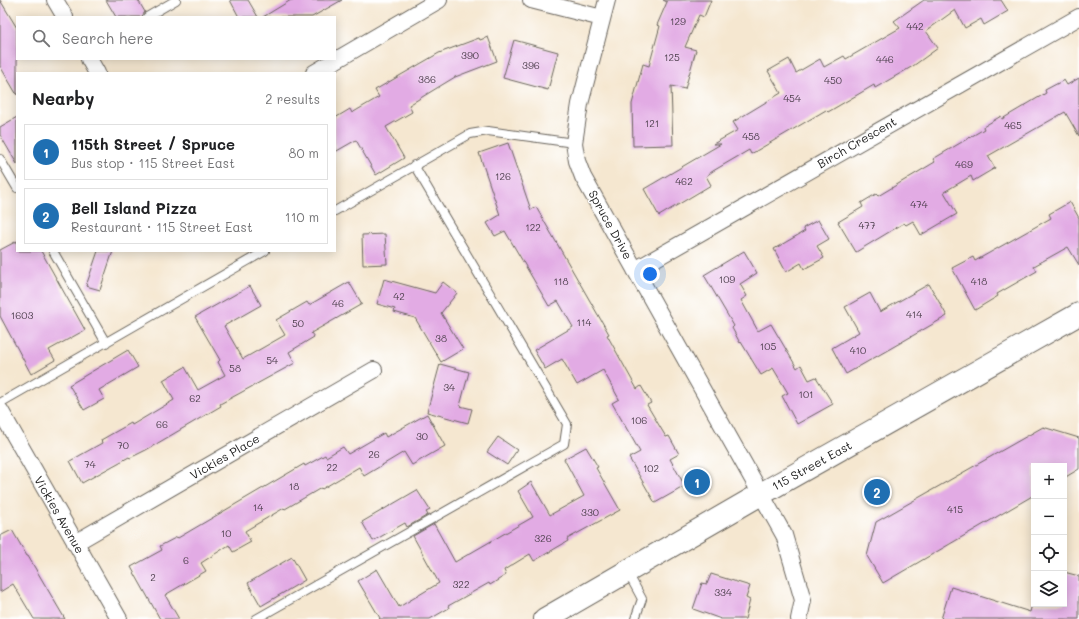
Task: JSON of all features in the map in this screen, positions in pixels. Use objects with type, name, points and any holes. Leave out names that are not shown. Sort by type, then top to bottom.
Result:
[{"type":"street","points":[[55,0],[64,16]]},
{"type":"street","points":[[316,72],[439,0]]},
{"type":"street","points":[[531,0],[602,18]]},
{"type":"street","name":"Spruce Drive","points":[[607,0],[580,104],[574,143],[577,161],[583,177],[784,535],[803,600],[799,619]]},
{"type":"street","name":"Birch Crescent","points":[[635,270],[1079,17]]},
{"type":"street","points":[[90,60],[96,72]]},
{"type":"street","name":"115 Street East","points":[[545,619],[761,494],[1079,314]]},
{"type":"street","name":"Vickies Place","points":[[75,543],[374,370]]},
{"type":"street","name":"Vickies Avenue","points":[[0,410],[119,619]]},
{"type":"lane","points":[[149,16],[176,0]]},
{"type":"lane","points":[[336,210],[470,134],[488,131],[574,143]]},
{"type":"lane","points":[[0,159],[16,186]]},
{"type":"lane","points":[[256,619],[564,444],[566,424],[414,165]]},
{"type":"lane","points":[[54,252],[106,343]]},
{"type":"lane","points":[[0,403],[263,252]]},
{"type":"lane","points":[[627,572],[642,599],[635,619]]},
{"type":"building","points":[[0,0],[16,26],[16,93],[0,66]]},
{"type":"building","points":[[106,0],[138,0],[145,12],[143,16],[115,16]]},
{"type":"building","points":[[230,0],[248,0],[257,16],[238,16]]},
{"type":"building","points":[[291,0],[342,0],[314,16],[265,16]]},
{"type":"building","points":[[663,0],[711,0],[704,17],[699,15],[685,47],[696,50],[685,89],[671,86],[673,145],[633,146],[632,104],[643,64],[649,66],[660,26],[657,25],[667,2]]},
{"type":"building","points":[[924,0],[1001,0],[1008,11],[984,25],[981,19],[965,28],[955,10],[926,31],[938,48],[913,66],[875,88],[874,85],[828,112],[826,110],[751,154],[749,150],[713,171],[706,176],[711,185],[659,216],[644,189],[721,144],[713,144],[738,130],[733,122],[781,93],[768,71],[789,59],[796,73],[820,59],[824,67],[844,56],[846,59],[900,28],[894,21]]},
{"type":"building","points":[[488,37],[497,61],[455,77],[409,105],[412,112],[386,127],[404,158],[376,175],[356,140],[336,151],[336,117],[350,109],[352,113],[379,97],[375,90],[439,53],[479,38],[480,40]]},
{"type":"building","points":[[514,40],[558,52],[548,90],[503,78]]},
{"type":"building","points":[[1079,78],[1079,136],[1065,112],[988,156],[995,168],[973,181],[971,176],[944,192],[957,214],[921,235],[913,221],[906,225],[904,223],[856,252],[838,222],[863,207],[861,203],[876,194],[878,196],[935,162],[933,159],[984,129],[983,127],[1001,116],[1002,119],[1046,93],[1045,90],[1064,80],[1067,85]]},
{"type":"building","points":[[16,118],[16,162],[0,135],[0,127]]},
{"type":"building","points":[[508,143],[531,210],[536,207],[609,334],[607,335],[637,389],[641,386],[651,403],[647,405],[666,437],[669,436],[679,454],[670,459],[685,486],[655,503],[629,458],[640,452],[612,403],[619,399],[603,370],[577,385],[562,359],[545,369],[534,350],[573,327],[558,301],[549,306],[505,231],[495,236],[487,223],[500,215],[479,153]]},
{"type":"building","points":[[1070,202],[1079,218],[1079,265],[1068,247],[1034,266],[1037,271],[997,294],[998,296],[975,310],[952,268],[973,257],[975,261],[1051,218],[1049,214]]},
{"type":"building","points":[[818,220],[829,239],[817,246],[824,258],[804,269],[801,263],[786,272],[774,249],[805,231],[803,228]]},
{"type":"building","points":[[385,234],[387,264],[363,265],[362,235]]},
{"type":"building","points":[[16,242],[16,252],[42,252],[85,330],[49,350],[55,360],[31,374],[0,316],[0,250]]},
{"type":"building","points":[[744,251],[757,273],[740,284],[747,296],[741,300],[758,331],[771,324],[797,368],[801,365],[809,380],[816,377],[833,404],[797,424],[782,396],[788,393],[773,368],[761,375],[741,342],[740,343],[732,328],[734,326],[704,275]]},
{"type":"building","points":[[98,252],[113,252],[100,290],[86,286]]},
{"type":"building","points":[[384,279],[435,293],[443,282],[457,293],[441,313],[463,349],[441,362],[415,318],[394,312],[395,309],[377,304]]},
{"type":"building","points":[[349,282],[362,304],[311,333],[314,337],[289,352],[295,363],[220,404],[221,406],[146,450],[130,458],[129,457],[82,483],[70,461],[102,443],[101,440],[131,423],[132,425],[174,400],[163,380],[185,367],[198,390],[225,375],[218,362],[220,360],[195,317],[250,286],[261,305],[224,326],[243,359],[285,335],[276,320],[307,302],[309,305]]},
{"type":"building","points":[[929,284],[947,316],[846,374],[832,348],[859,332],[845,307],[870,293],[880,312]]},
{"type":"building","points":[[128,350],[138,367],[99,390],[104,399],[84,410],[69,385]]},
{"type":"building","points":[[440,364],[469,372],[460,406],[472,409],[468,423],[427,412]]},
{"type":"building","points":[[427,414],[445,446],[412,465],[404,452],[364,476],[359,467],[245,531],[251,542],[233,552],[229,545],[201,563],[206,571],[165,595],[179,619],[160,619],[131,567],[162,550],[160,546],[177,537],[178,538],[304,464],[305,466],[325,455],[326,457],[343,447],[348,454],[384,433],[386,437]]},
{"type":"building","points":[[1043,427],[1079,438],[1079,469],[1067,476],[1067,463],[1031,463],[1031,497],[883,583],[867,556],[876,522]]},
{"type":"building","points":[[498,437],[517,450],[507,465],[487,452]]},
{"type":"building","points":[[586,447],[620,510],[567,539],[568,541],[534,561],[530,554],[504,570],[506,575],[490,585],[489,583],[448,606],[449,608],[430,619],[379,619],[380,618],[358,581],[377,569],[399,607],[439,583],[413,536],[434,524],[455,562],[533,517],[518,491],[531,482],[550,515],[584,496],[564,459]]},
{"type":"building","points":[[417,490],[430,510],[426,512],[428,515],[407,527],[405,523],[373,541],[362,522]]},
{"type":"building","points":[[12,530],[65,619],[34,619],[13,584],[0,592],[0,536]]},
{"type":"building","points":[[292,557],[305,580],[261,606],[248,583]]},
{"type":"building","points":[[1067,573],[1079,576],[1079,619],[941,619],[951,587],[1030,612],[1031,607],[1067,607]]},
{"type":"building","points":[[711,574],[750,586],[746,598],[750,600],[745,619],[721,619],[693,609],[702,583],[707,584]]},
{"type":"place","name":"115th Street / Spruce","points":[[697,482]]},
{"type":"place","name":"Bell Island Pizza","points":[[877,492]]}]
